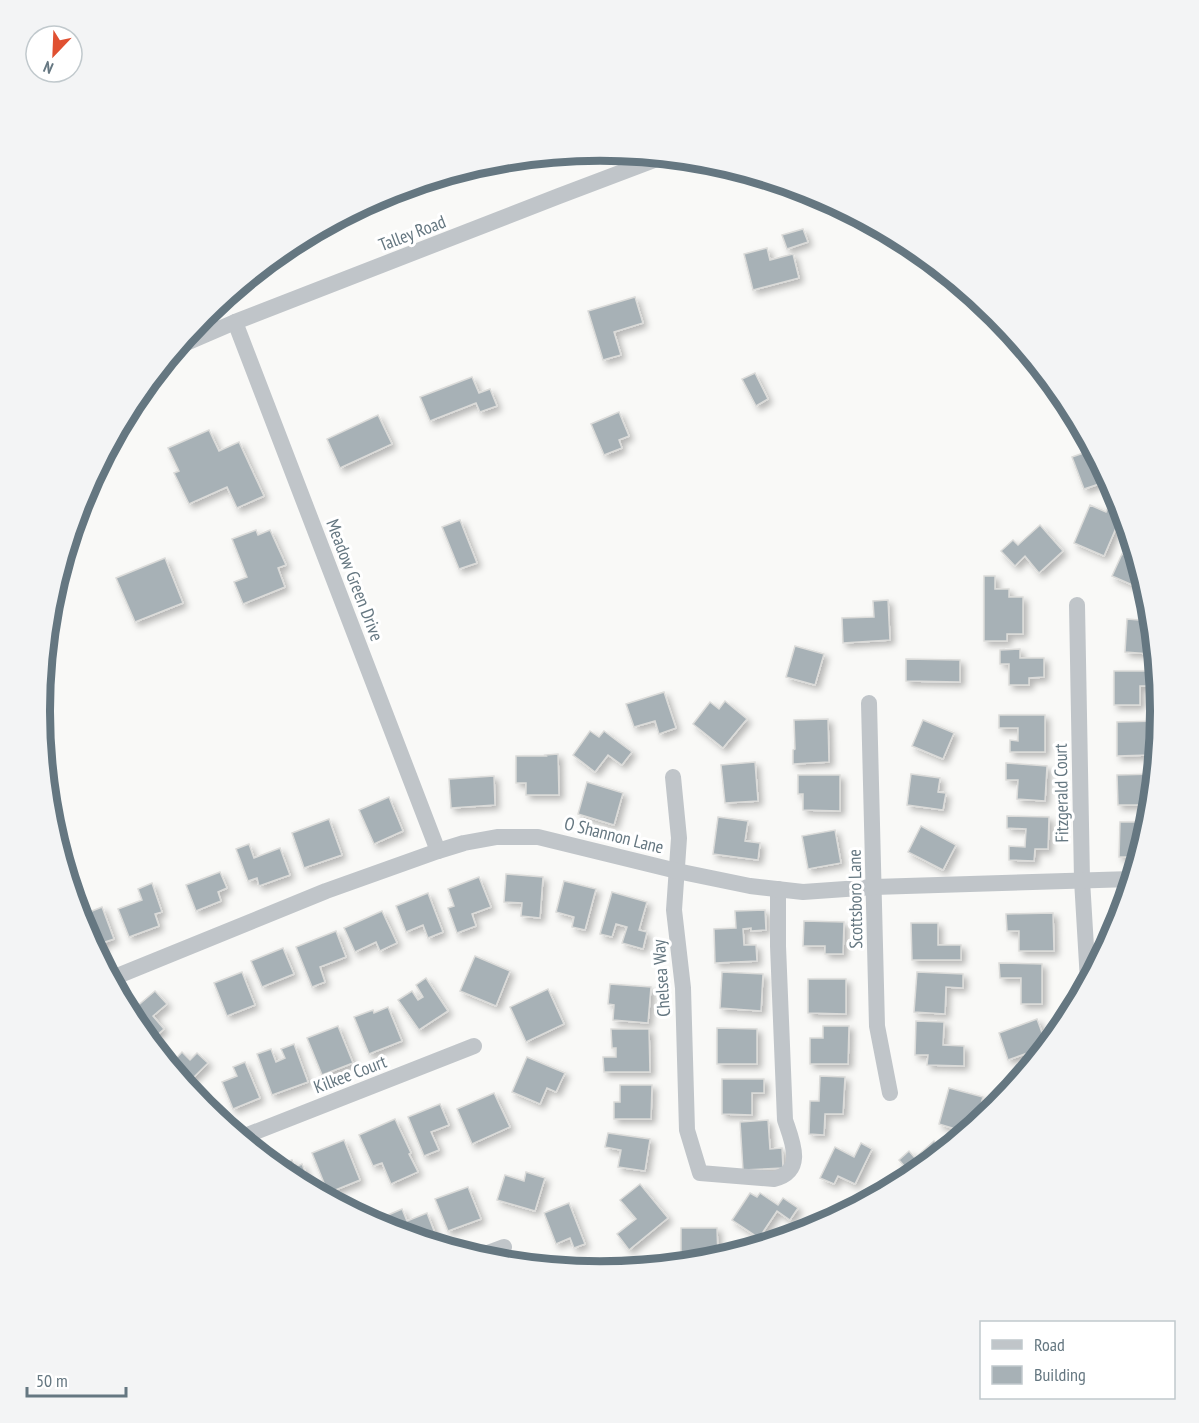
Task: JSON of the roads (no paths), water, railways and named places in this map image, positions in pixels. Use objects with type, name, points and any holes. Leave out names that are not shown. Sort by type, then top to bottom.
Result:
[{"type":"street","name":"Talley Road","points":[[196,339],[644,164]]},
{"type":"street","name":"Meadow Green Drive","points":[[235,322],[438,851]]},
{"type":"street","name":"Fitzgerald Court","points":[[1077,605],[1082,880],[1087,966]]},
{"type":"street","name":"Scottsboro Lane","points":[[869,703],[877,1026],[890,1093]]},
{"type":"street","name":"Chelsea Way","points":[[673,777],[679,838],[674,910],[683,988],[687,1130],[700,1173],[774,1179],[788,1173],[795,1161],[794,1147],[785,1120],[778,889]]},
{"type":"street","name":"O Shannon Lane","points":[[117,976],[326,891],[438,851],[497,837],[538,837],[677,871],[750,886],[803,892],[874,887],[1123,879]]},
{"type":"street","name":"Kilkee Court","points":[[249,1135],[474,1047]]},
{"type":"street","points":[[493,1251],[504,1247]]}]
